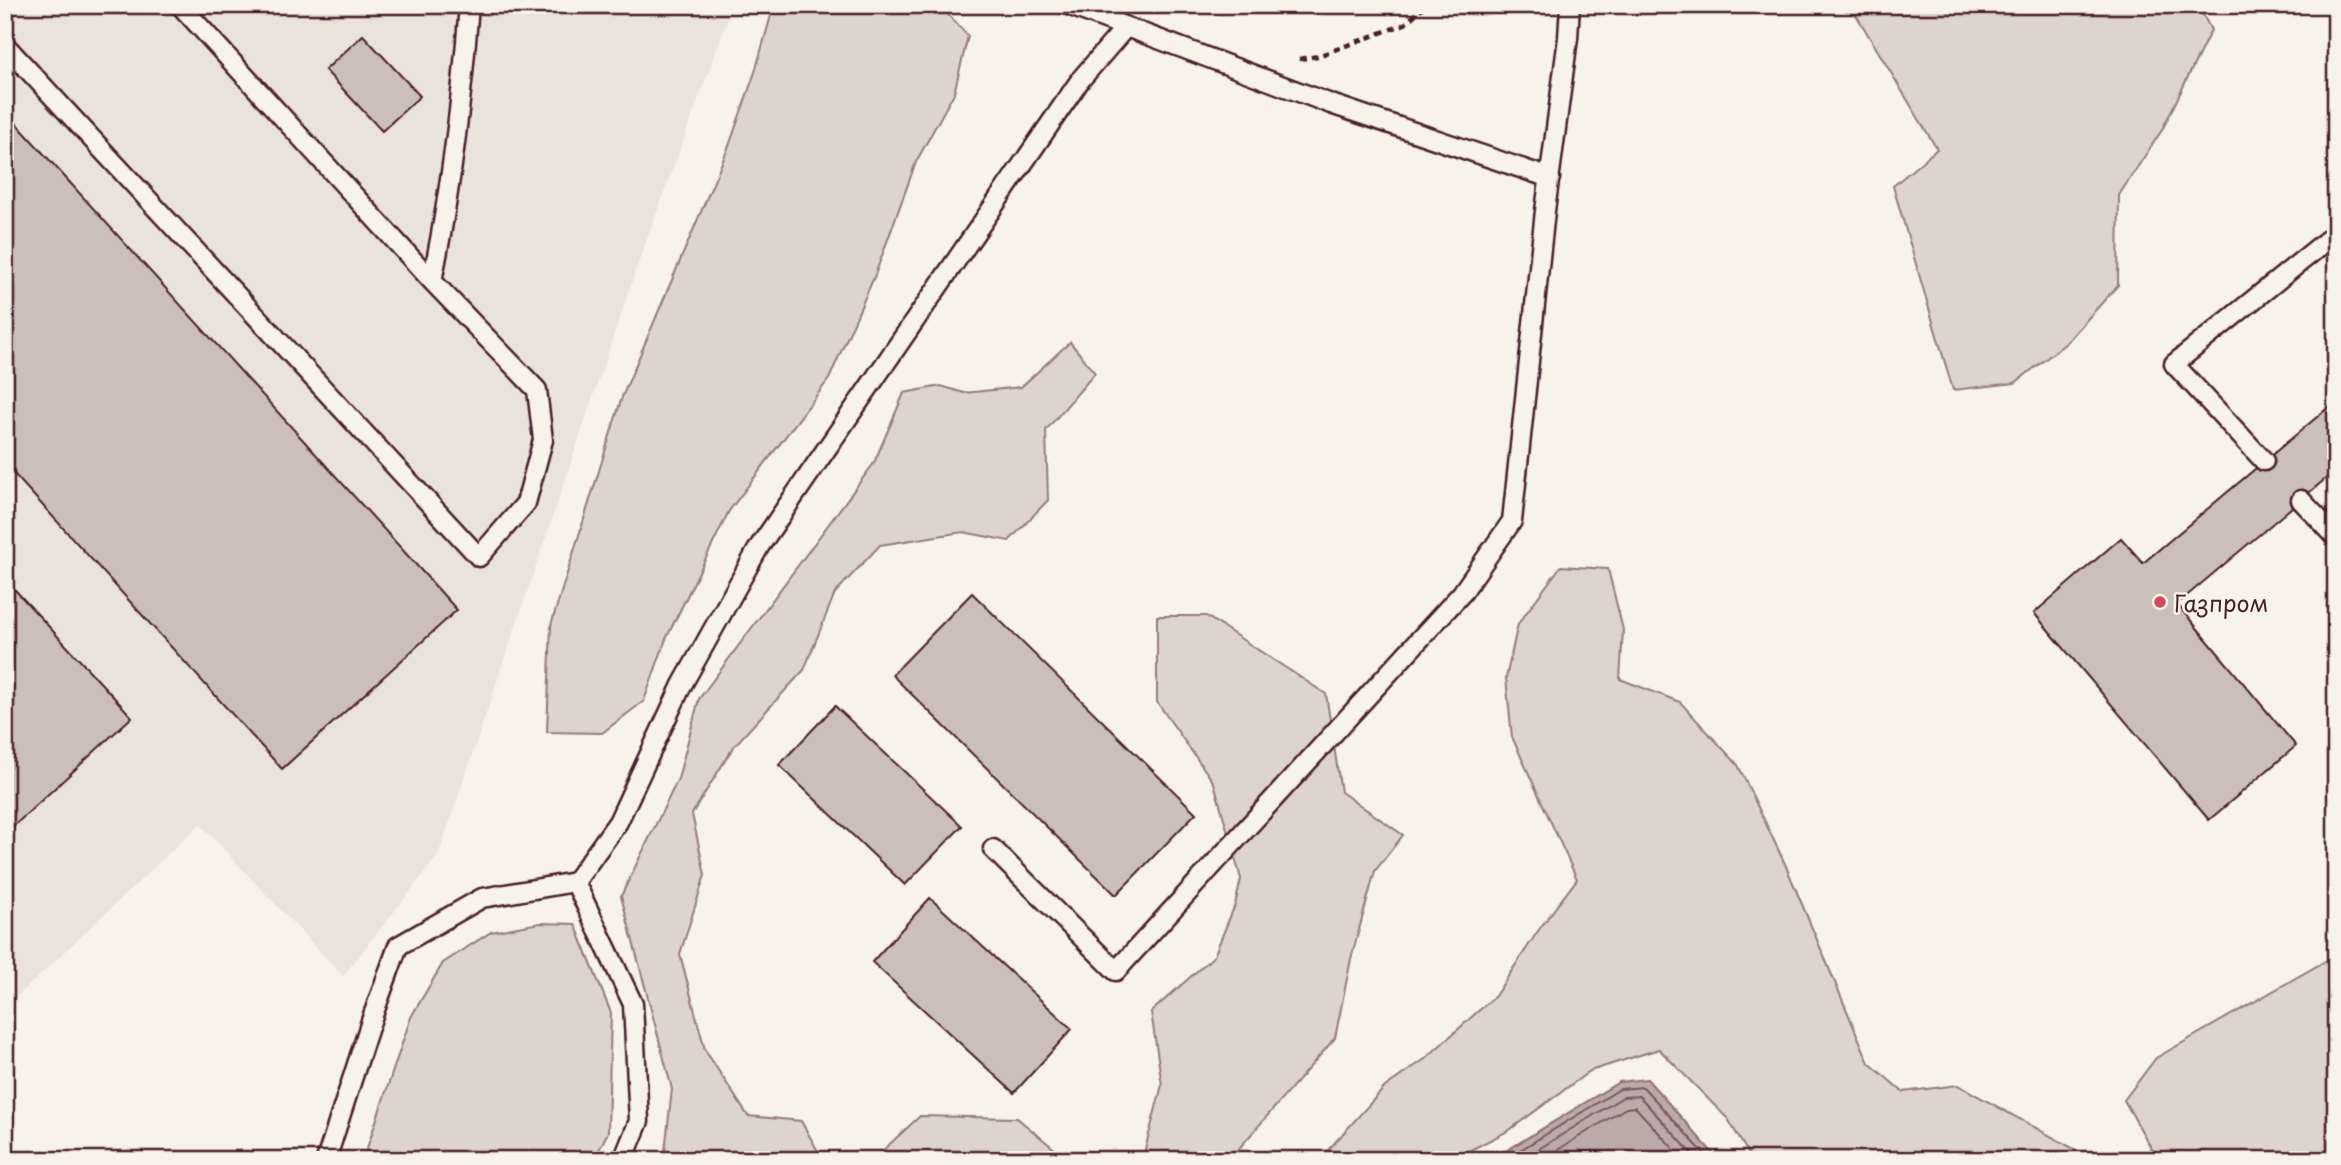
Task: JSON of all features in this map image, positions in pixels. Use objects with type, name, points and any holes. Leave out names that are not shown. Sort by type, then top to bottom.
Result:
[{"type":"lane","points":[[5,45],[479,557],[526,503],[543,440],[537,390],[432,281],[180,5]]},
{"type":"lane","points":[[432,281],[446,218],[461,109],[469,5]]},
{"type":"lane","points":[[1068,5],[1331,104],[1550,178]]},
{"type":"lane","points":[[993,849],[1116,971],[1462,593],[1512,522],[1570,5]]},
{"type":"lane","points":[[326,1160],[398,946],[482,898],[575,882],[618,821],[682,685],[759,547],[1082,79],[1125,28]]},
{"type":"lane","points":[[2264,461],[2174,364],[2336,233]]},
{"type":"lane","points":[[2301,500],[2336,537]]},
{"type":"lane","points":[[575,882],[634,1004],[639,1121],[623,1160]]},
{"type":"path","points":[[1292,61],[1318,56],[1405,24],[1425,5]]},
{"type":"shaded area","points":[[5,5],[733,5],[641,255],[438,856],[343,976],[200,824],[5,1008]]},
{"type":"shaded area","points":[[774,5],[939,5],[968,36],[954,93],[916,162],[875,275],[829,379],[729,511],[666,639],[644,701],[602,733],[547,732],[551,625],[622,397],[729,146],[755,72]]},
{"type":"shaded area","points":[[1856,5],[2198,5],[2211,30],[2162,130],[2119,195],[2118,285],[2066,343],[2015,383],[1953,390],[1893,186],[1937,149],[1852,8]]},
{"type":"shaded area","points":[[1070,342],[1095,373],[1046,430],[1048,500],[1009,541],[963,532],[880,545],[835,593],[804,670],[734,746],[692,814],[705,875],[680,954],[705,1050],[748,1116],[801,1121],[823,1160],[664,1160],[672,1089],[621,896],[678,779],[699,699],[874,463],[904,393],[941,386],[964,393],[1021,387]]},
{"type":"shaded area","points":[[1561,566],[1608,569],[1623,630],[1620,679],[1680,702],[1738,765],[1785,864],[1869,1063],[1903,1092],[1958,1085],[2094,1160],[1752,1160],[1728,1119],[1659,1049],[1590,1071],[1508,1131],[1451,1160],[1319,1160],[1385,1087],[1425,1059],[1495,996],[1540,928],[1577,879],[1512,737],[1506,678],[1518,624]]},
{"type":"shaded area","points":[[1157,616],[1206,616],[1326,694],[1341,792],[1403,835],[1375,871],[1351,959],[1335,1038],[1229,1160],[1129,1160],[1143,1157],[1162,1085],[1151,1012],[1214,956],[1235,905],[1241,879],[1214,783],[1157,702]]},
{"type":"shaded area","points":[[540,923],[575,924],[611,1013],[608,1132],[594,1160],[363,1160],[411,1017],[443,963],[491,932]]},
{"type":"shaded area","points":[[2336,955],[2336,1160],[2158,1160],[2124,1100],[2156,1058]]},
{"type":"shaded area","points":[[920,1116],[1017,1118],[1068,1160],[994,1160],[989,1156],[984,1160],[864,1160],[880,1153]]},
{"type":"water","points":[[1647,1079],[1719,1160],[1491,1160],[1619,1082]]},
{"type":"building","points":[[363,35],[420,96],[382,131],[325,70]]},
{"type":"building","points":[[5,111],[457,610],[282,769],[5,464]]},
{"type":"building","points":[[2336,401],[2336,470],[2177,604],[2296,746],[2209,820],[2034,613],[2121,538],[2143,563]]},
{"type":"building","points":[[5,579],[132,717],[5,834]]},
{"type":"building","points":[[972,593],[1196,813],[1116,895],[892,675]]},
{"type":"building","points":[[835,706],[962,826],[905,885],[779,765]]},
{"type":"building","points":[[930,898],[1072,1029],[1014,1093],[872,962]]},
{"type":"place","name":"Газпром","points":[[2160,602]]}]
